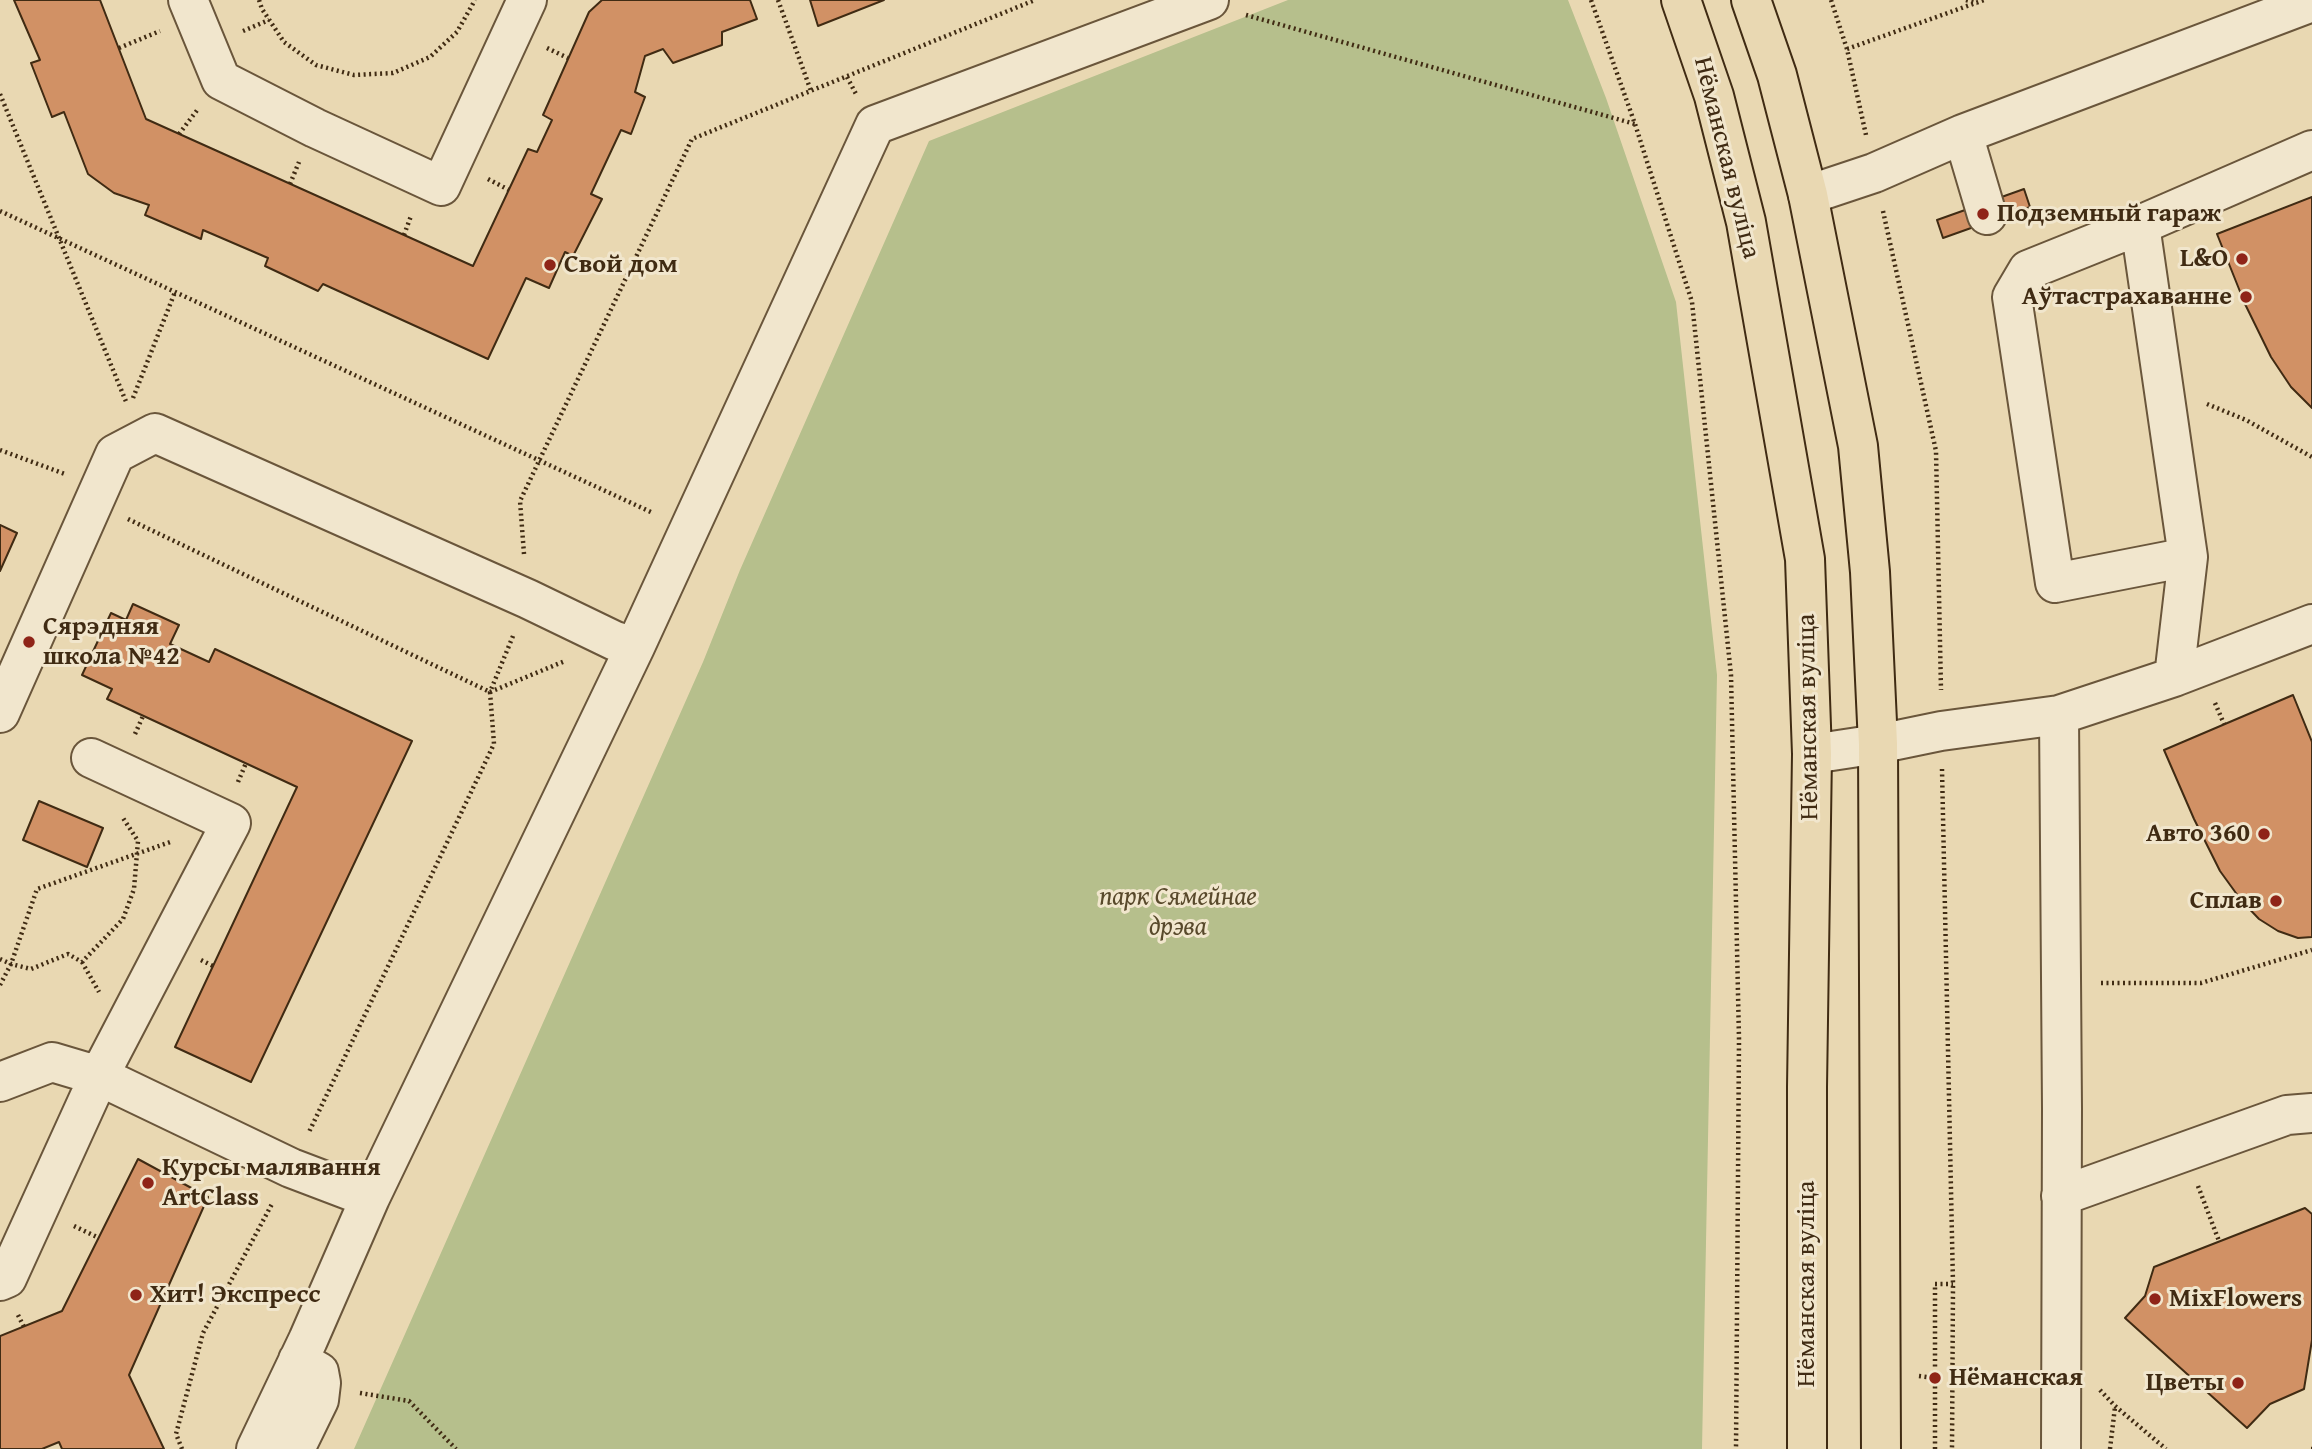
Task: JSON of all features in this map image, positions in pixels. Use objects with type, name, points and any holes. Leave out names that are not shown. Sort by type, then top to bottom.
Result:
[{"type":"main road","name":"Нёманская вуліца","points":[[1681,0],[1714,96],[1746,222],[1805,559],[1812,754],[1807,1087],[1807,1449]]},
{"type":"main road","points":[[1751,0],[1777,75],[1808,195],[1858,446],[1870,572],[1878,744],[1881,1449]]},
{"type":"lane","points":[[188,0],[221,80],[441,187],[527,0]]},
{"type":"lane","points":[[256,1449],[370,1198],[635,647],[875,125],[1205,1]]},
{"type":"lane","points":[[1808,195],[1874,173],[1963,134],[2312,2]]},
{"type":"lane","points":[[1963,134],[1987,215]]},
{"type":"lane","points":[[2188,557],[2055,583],[2012,296],[2028,270],[2140,225],[2312,150]]},
{"type":"lane","points":[[2140,225],[2188,557],[2174,677]]},
{"type":"lane","points":[[0,713],[115,454],[155,433],[528,599],[615,641],[635,647]]},
{"type":"lane","points":[[1812,754],[1941,731],[2059,715],[2174,677],[2312,624]]},
{"type":"lane","points":[[2059,715],[2061,1449]]},
{"type":"lane","points":[[0,1281],[7,1278],[99,1076],[231,823],[91,758]]},
{"type":"lane","points":[[0,1082],[52,1062],[99,1076],[291,1168],[370,1198]]},
{"type":"lane","points":[[2062,1196],[2287,1115],[2312,1113]]},
{"type":"lane","points":[[295,1449],[319,1400],[321,1383],[319,1372],[298,1360]]},
{"type":"path","points":[[259,0],[284,42],[316,65],[354,75],[393,73],[430,57],[457,32],[475,0]]},
{"type":"path","points":[[778,0],[811,91]]},
{"type":"path","points":[[540,461],[692,139],[1035,0]]},
{"type":"path","points":[[1591,0],[1635,124],[1692,302],[1731,676],[1739,1039],[1736,1449]]},
{"type":"path","points":[[1966,0],[1978,3]]},
{"type":"path","points":[[1847,49],[1984,0]]},
{"type":"path","points":[[1205,1],[1635,124]]},
{"type":"path","points":[[0,94],[129,408],[175,292]]},
{"type":"path","points":[[0,211],[689,530]]},
{"type":"path","points":[[2163,385],[2246,420],[2312,457]]},
{"type":"path","points":[[0,450],[65,474],[490,692],[494,744],[291,1168],[203,1333],[176,1434],[182,1449]]},
{"type":"path","points":[[0,959],[31,968],[68,954],[82,962],[123,919],[134,889],[138,841],[123,818]]},
{"type":"path","points":[[0,985],[11,964],[37,889],[136,852],[231,823]]},
{"type":"path","points":[[2061,982],[2201,984],[2312,950]]},
{"type":"path","points":[[2185,1152],[2219,1241]]},
{"type":"path","points":[[1935,1449],[1935,1284],[1953,1284]]},
{"type":"path","points":[[2061,1349],[2115,1406],[2166,1449]]},
{"type":"path","points":[[360,1393],[409,1401],[456,1449]]},
{"type":"path","points":[[2110,1449],[2115,1406]]},
{"type":"green space","name":"парк Сямейнае дрэва","points":[[1288,0],[1568,0],[1606,98],[1676,302],[1717,675],[1702,1449],[354,1449],[703,662],[740,570],[929,141]]},
{"type":"building","points":[[14,0],[100,0],[146,119],[473,266],[528,149],[537,152],[552,120],[543,115],[589,12],[602,0],[750,0],[757,19],[722,32],[722,45],[673,63],[663,49],[645,56],[635,92],[645,97],[631,134],[621,130],[591,194],[602,199],[573,256],[565,252],[549,288],[526,278],[488,359],[323,284],[318,291],[265,266],[268,258],[203,230],[201,239],[145,215],[149,205],[114,193],[88,174],[64,112],[52,117],[31,63],[40,60]]},
{"type":"building","points":[[810,0],[884,0],[818,26]]},
{"type":"building","name":"Подземный гараж","points":[[2024,189],[2030,207],[1943,238],[1937,220]]},
{"type":"building","points":[[2312,197],[2312,408],[2291,387],[2271,357],[2245,304],[2217,234]]},
{"type":"building","points":[[0,525],[17,533],[0,571]]},
{"type":"building","points":[[133,604],[179,625],[170,644],[209,662],[215,649],[412,741],[251,1082],[175,1047],[297,787],[107,699],[112,689],[82,675],[111,613],[126,620]]},
{"type":"building","points":[[2293,695],[2312,742],[2312,937],[2298,938],[2278,931],[2259,919],[2220,871],[2164,750]]},
{"type":"building","points":[[39,801],[103,828],[87,867],[23,840]]},
{"type":"building","points":[[138,1159],[208,1197],[129,1375],[164,1449],[62,1449],[59,1442],[42,1449],[0,1449],[0,1336],[62,1311]]},
{"type":"building","points":[[2305,1208],[2312,1214],[2312,1340],[2304,1389],[2270,1404],[2247,1428],[2125,1318],[2145,1296],[2154,1267]]},
{"type":"place","name":"Подземный гараж","points":[[1983,214]]},
{"type":"place","name":"L&O","points":[[2242,259]]},
{"type":"place","name":"Свой дом","points":[[550,265]]},
{"type":"place","name":"Аўтастрахаванне","points":[[2246,297]]},
{"type":"place","name":"Сярэдняя школа №42","points":[[29,642]]},
{"type":"place","name":"Авто 360","points":[[2264,834]]},
{"type":"place","name":"Сплав","points":[[2276,901]]},
{"type":"place","name":"Курсы малявання ArtClass","points":[[148,1183]]},
{"type":"place","name":"Хит! Экспресс","points":[[136,1295]]},
{"type":"place","name":"MixFlowers","points":[[2155,1299]]},
{"type":"place","name":"Нёманская","points":[[1935,1378]]},
{"type":"place","name":"Цветы","points":[[2238,1383]]}]
